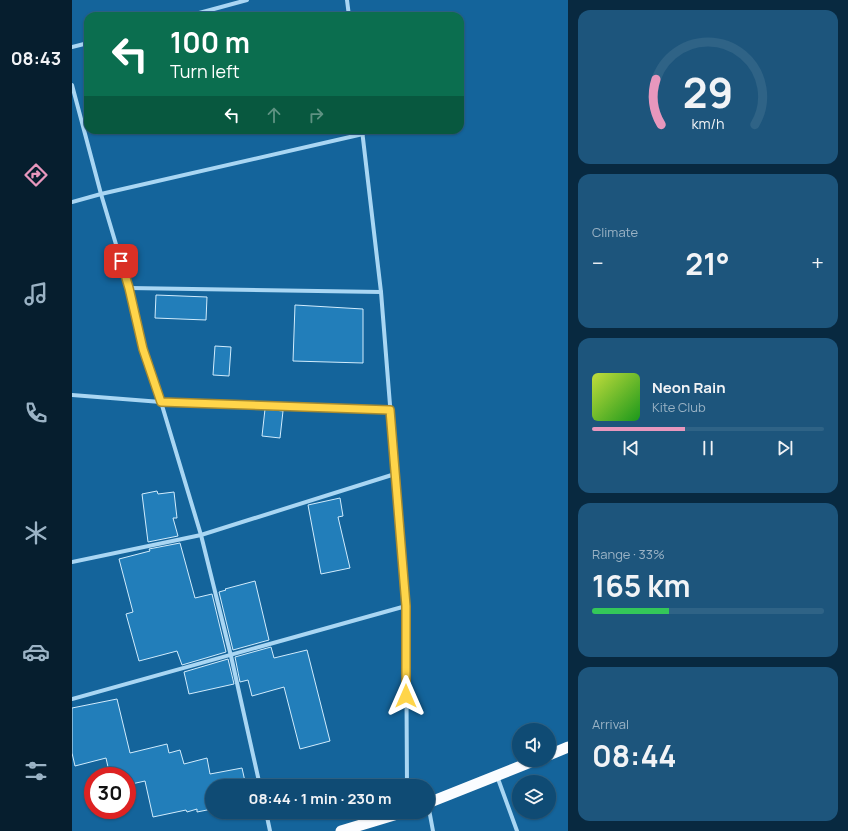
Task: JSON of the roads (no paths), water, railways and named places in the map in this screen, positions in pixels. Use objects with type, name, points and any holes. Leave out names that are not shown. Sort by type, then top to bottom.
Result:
[{"type":"highway","points":[[556,752],[568,747]]},
{"type":"highway","points":[[435,801],[518,767]]},
{"type":"highway","points":[[341,831],[381,819]]},
{"type":"street","points":[[203,12],[247,0]]},
{"type":"street","points":[[347,0],[348,12]]},
{"type":"street","points":[[72,47],[84,44]]},
{"type":"street","points":[[72,85],[84,130]]},
{"type":"street","points":[[85,134],[129,288],[143,349],[161,402],[200,535],[231,656],[258,779]]},
{"type":"street","points":[[72,202],[354,134]]},
{"type":"street","points":[[362,134],[381,292],[406,606],[407,779]]},
{"type":"street","points":[[129,288],[381,292]]},
{"type":"street","points":[[72,395],[161,402],[390,410]]},
{"type":"street","points":[[72,562],[200,535],[395,474]]},
{"type":"street","points":[[72,699],[231,656],[406,606]]},
{"type":"street","points":[[497,775],[517,831]]},
{"type":"street","points":[[267,819],[270,831]]},
{"type":"street","points":[[430,819],[432,831]]}]
